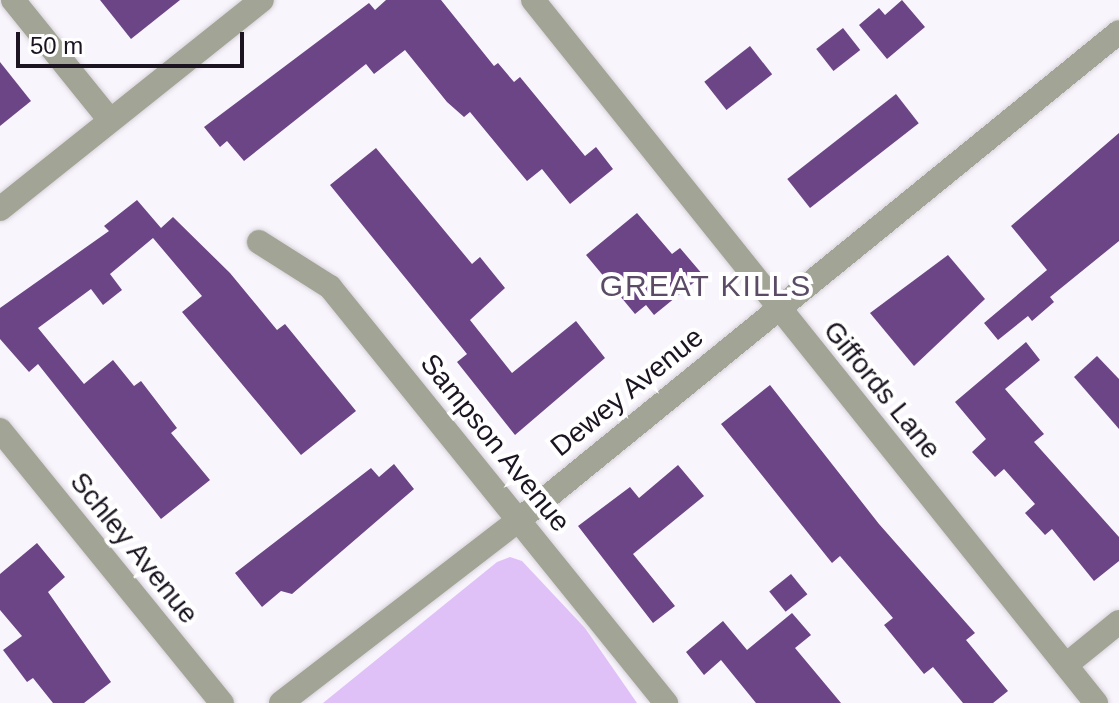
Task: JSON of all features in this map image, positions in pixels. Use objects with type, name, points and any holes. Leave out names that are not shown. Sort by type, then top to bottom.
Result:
[{"type":"street","points":[[13,0],[110,120]]},
{"type":"street","points":[[0,209],[262,0]]},
{"type":"street","name":"Giffords Lane","points":[[533,0],[1096,703]]},
{"type":"street","name":"Dewey Avenue","points":[[281,703],[519,520],[777,307],[1119,32]]},
{"type":"street","name":"Sampson Avenue","points":[[259,242],[330,287],[666,703]]},
{"type":"street","name":"Schley Avenue","points":[[0,430],[222,703]]},
{"type":"street","points":[[1066,665],[1119,622]]},
{"type":"shaded area","points":[[510,557],[522,561],[585,628],[637,703],[323,703],[497,562]]},
{"type":"building","points":[[100,0],[180,0],[131,39]]},
{"type":"building","points":[[386,0],[441,0],[494,66],[498,63],[514,82],[520,77],[585,156],[596,147],[613,169],[570,204],[542,169],[527,181],[470,112],[464,117],[447,102],[405,50],[374,74],[366,64],[244,161],[227,141],[220,147],[204,127],[369,3],[375,10]]},
{"type":"building","points":[[902,0],[925,27],[887,59],[859,25],[879,8],[885,15]]},
{"type":"building","points":[[843,28],[860,50],[833,71],[816,49]]},
{"type":"building","points":[[750,46],[772,74],[726,110],[704,82]]},
{"type":"building","points":[[0,62],[31,101],[0,126]]},
{"type":"building","points":[[896,94],[919,123],[810,208],[787,179]]},
{"type":"building","points":[[1119,133],[1119,241],[1050,297],[1054,302],[1032,321],[1028,316],[998,340],[984,323],[1047,270],[1011,226]]},
{"type":"building","points":[[376,148],[472,264],[480,257],[505,288],[470,320],[512,373],[576,321],[605,358],[515,435],[457,362],[467,354],[330,185]]},
{"type":"building","points":[[137,200],[161,228],[173,217],[230,273],[277,330],[285,324],[356,411],[301,455],[182,312],[202,296],[153,238],[110,274],[122,290],[103,305],[91,289],[38,328],[84,384],[113,360],[134,386],[141,381],[177,428],[171,433],[210,480],[161,519],[38,364],[29,372],[0,339],[0,308],[109,231],[104,226]]},
{"type":"building","points":[[637,213],[672,254],[680,248],[703,275],[654,315],[646,305],[635,314],[586,255]]},
{"type":"building","points":[[948,255],[985,299],[914,366],[870,313]]},
{"type":"building","points":[[1026,342],[1040,360],[1005,389],[1044,434],[1034,442],[1119,537],[1119,561],[1094,581],[1052,529],[1045,535],[1025,513],[1035,504],[1004,469],[995,477],[972,452],[986,439],[955,402]]},
{"type":"building","points":[[1097,356],[1119,379],[1119,429],[1074,377]]},
{"type":"building","points":[[770,385],[879,524],[975,633],[966,640],[1008,691],[993,703],[963,703],[933,667],[924,674],[884,625],[893,618],[840,556],[832,563],[721,424]]},
{"type":"building","points":[[394,464],[414,489],[292,594],[281,591],[262,607],[235,573],[371,468],[379,477]]},
{"type":"building","points":[[678,465],[704,496],[633,554],[675,606],[653,623],[578,526],[630,487],[639,498]]},
{"type":"building","points":[[37,543],[65,577],[48,592],[111,682],[84,703],[53,703],[33,678],[27,682],[3,650],[22,636],[0,610],[0,574]]},
{"type":"building","points":[[791,574],[807,594],[786,612],[769,592]]},
{"type":"building","points":[[792,613],[811,635],[795,648],[841,703],[756,703],[721,660],[704,675],[686,652],[723,621],[747,650]]},
{"type":"district","name":"GREAT KILLS","points":[[706,286]]}]
